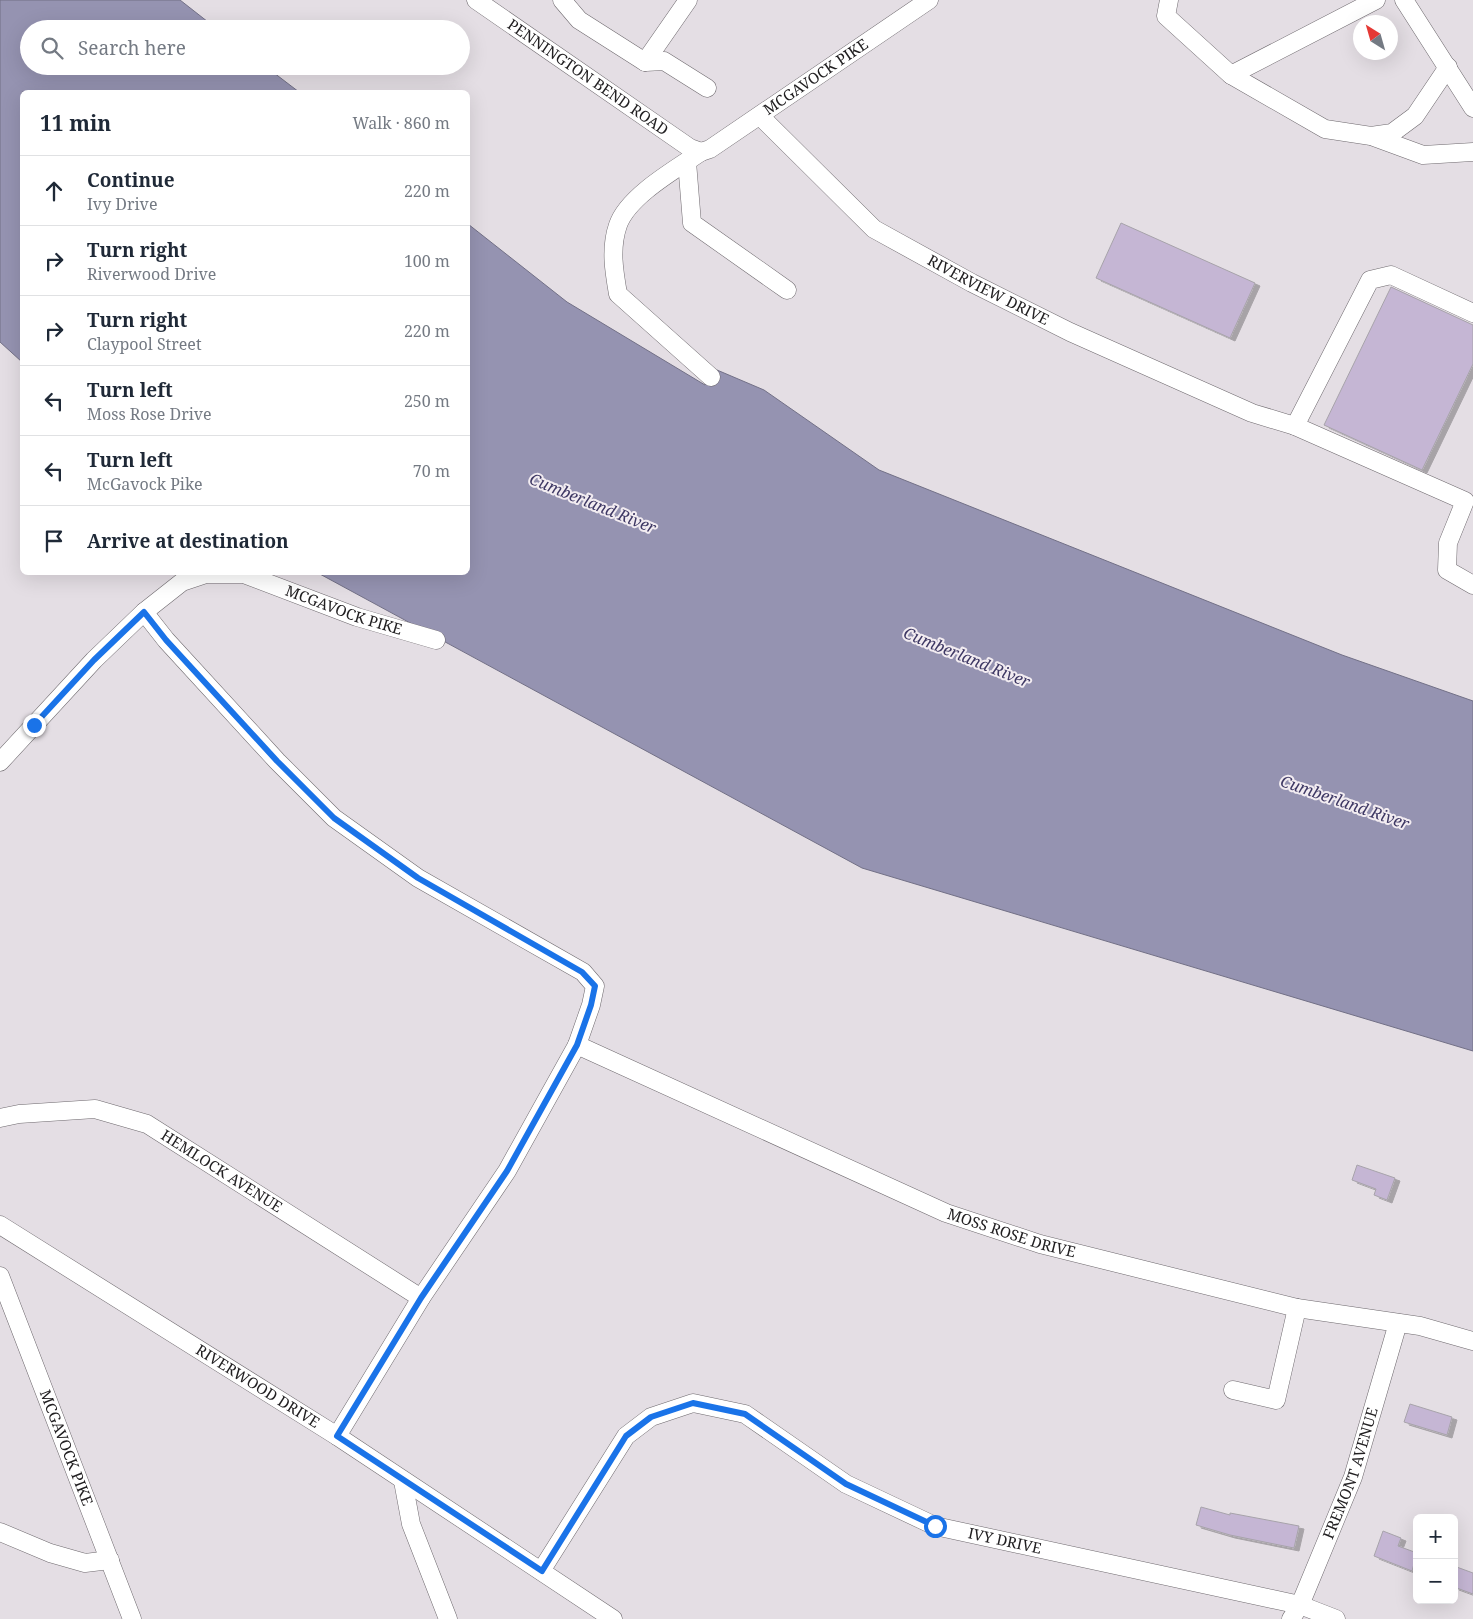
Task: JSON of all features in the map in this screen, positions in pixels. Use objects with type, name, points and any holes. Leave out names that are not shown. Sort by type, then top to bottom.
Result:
[{"type":"street","name":"PENNINGTON BEND ROAD","points":[[476,0],[690,148],[701,152]]},
{"type":"street","points":[[562,0],[580,20],[645,62],[664,61],[707,88]]},
{"type":"street","points":[[645,62],[688,0]]},
{"type":"street","points":[[1169,0],[1166,16],[1231,75],[1325,128],[1371,136],[1423,155],[1473,152]]},
{"type":"street","points":[[1231,75],[1376,0]]},
{"type":"street","points":[[1404,0],[1473,108]]},
{"type":"street","name":"MCGAVOCK PIKE","points":[[711,377],[618,294],[613,251],[618,224],[627,209],[655,183],[701,152],[710,150],[760,116],[914,4]]},
{"type":"street","points":[[1371,136],[1392,132],[1415,116],[1448,67]]},
{"type":"street","name":"RIVERVIEW DRIVE","points":[[760,116],[874,229],[972,283],[1070,332],[1252,413],[1295,426],[1469,496]]},
{"type":"street","points":[[687,162],[692,223],[787,290]]},
{"type":"street","points":[[1295,426],[1370,280],[1391,275],[1473,312]]},
{"type":"street","points":[[1469,496],[1448,543],[1447,570],[1473,585]]},
{"type":"street","name":"MCGAVOCK PIKE","points":[[0,762],[94,660],[144,612],[182,582],[203,575]]},
{"type":"street","name":"MCGAVOCK PIKE","points":[[247,575],[357,616],[436,640]]},
{"type":"street","points":[[144,612],[166,640],[270,754],[334,818],[418,878],[582,972],[595,986],[591,1005],[577,1045],[507,1171],[421,1298],[337,1436]]},
{"type":"street","name":"MOSS ROSE DRIVE","points":[[577,1045],[946,1213],[1040,1244],[1297,1308],[1420,1326],[1473,1341]]},
{"type":"street","name":"HEMLOCK AVENUE","points":[[0,1118],[19,1114],[95,1109],[148,1124],[421,1298]]},
{"type":"street","name":"RIVERWOOD DRIVE","points":[[0,1225],[337,1436],[613,1619]]},
{"type":"street","name":"MCGAVOCK PIKE","points":[[0,1276],[36,1375],[132,1619]]},
{"type":"street","points":[[1233,1390],[1276,1400],[1297,1308]]},
{"type":"street","name":"FREMONT AVENUE","points":[[1296,1612],[1354,1477],[1398,1323]]},
{"type":"street","name":"IVY DRIVE","points":[[542,1571],[626,1436],[651,1417],[693,1403],[745,1414],[846,1484],[935,1526],[1296,1612],[1336,1619]]},
{"type":"street","points":[[404,1481],[412,1524],[448,1619]]},
{"type":"street","points":[[0,1532],[50,1553],[85,1563],[110,1560]]},
{"type":"water","points":[[0,0],[180,0],[206,20],[20,20],[20,75],[277,75],[296,90],[20,90],[20,360],[0,342]]},
{"type":"water","name":"Cumberland River","points":[[470,226],[567,302],[705,385],[717,370],[764,390],[879,470],[1342,655],[1473,701],[1473,1051],[862,868],[322,575],[470,575]]},
{"type":"building","points":[[1121,223],[1255,283],[1230,338],[1096,278]]},
{"type":"building","points":[[1391,287],[1473,325],[1473,364],[1422,470],[1324,425]]},
{"type":"building","points":[[1357,1165],[1395,1178],[1387,1200],[1374,1195],[1376,1189],[1352,1180]]},
{"type":"building","points":[[1410,1404],[1452,1417],[1447,1435],[1404,1422]]},
{"type":"building","points":[[1201,1507],[1230,1515],[1230,1513],[1299,1526],[1294,1548],[1230,1535],[1196,1525]]},
{"type":"building","points":[[1383,1531],[1401,1538],[1398,1546],[1413,1552],[1412,1571],[1374,1556]]},
{"type":"building","points":[[1458,1567],[1473,1573],[1473,1594],[1458,1588]]},
{"type":"route","points":[[34,725],[94,660],[144,612],[166,640],[277,761],[334,818],[418,878],[582,972],[595,986],[591,1005],[577,1045],[507,1171],[421,1298],[337,1436],[542,1571],[626,1436],[651,1417],[693,1403],[745,1414],[846,1484],[935,1526]]}]
